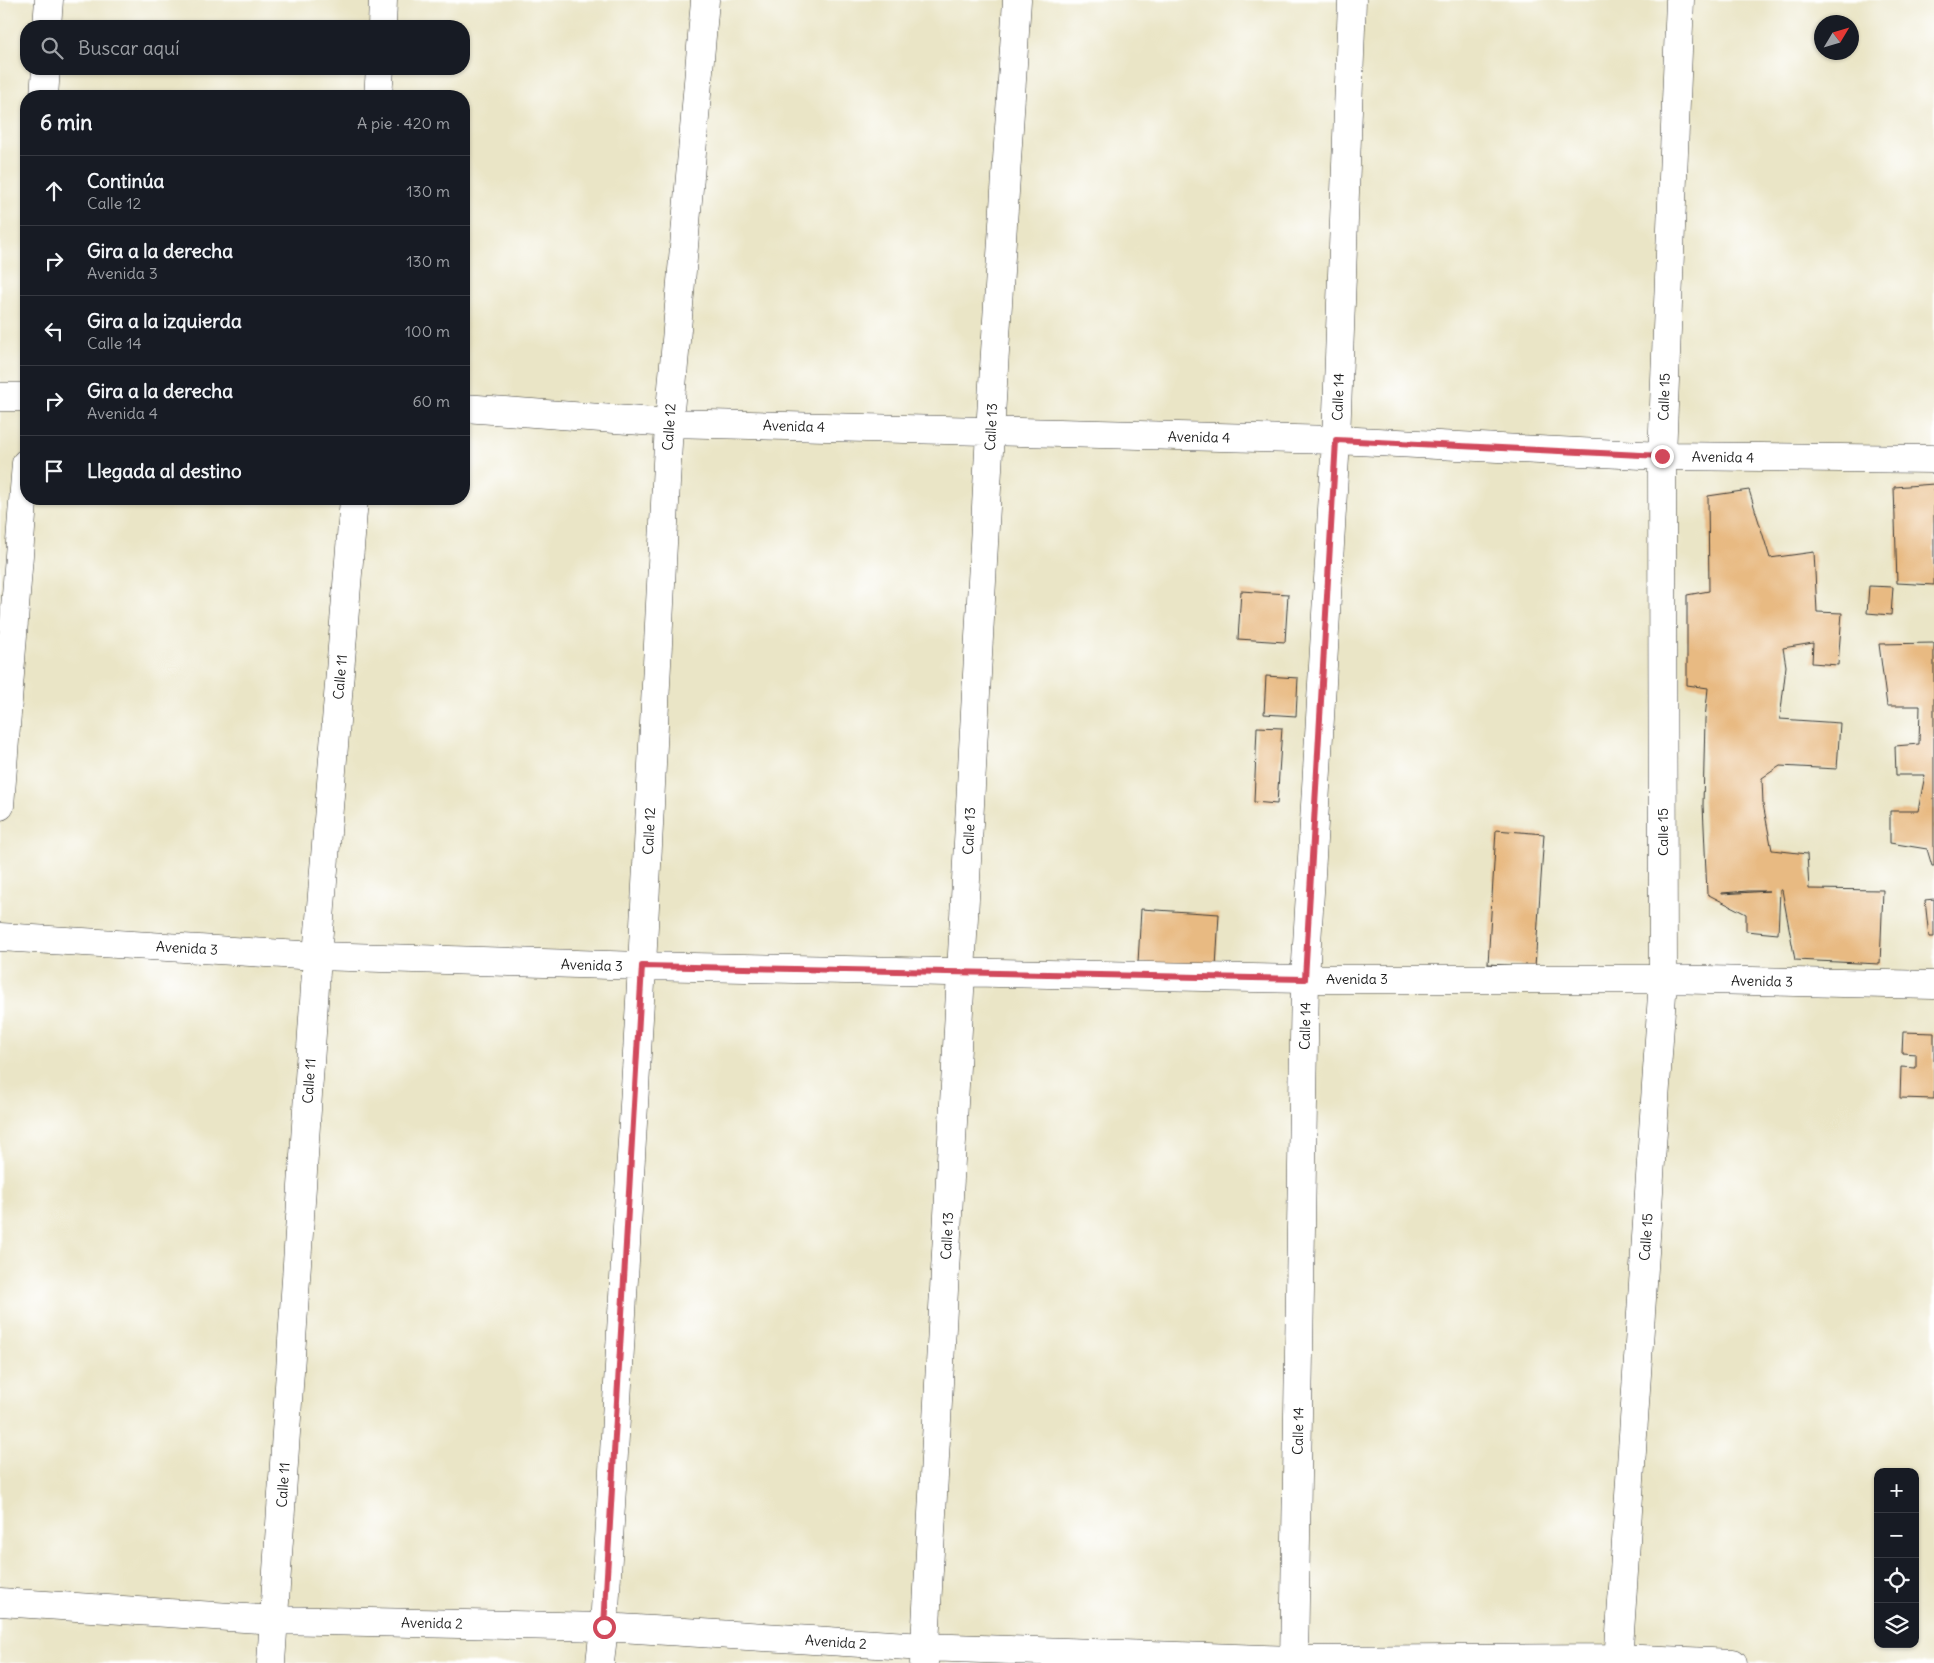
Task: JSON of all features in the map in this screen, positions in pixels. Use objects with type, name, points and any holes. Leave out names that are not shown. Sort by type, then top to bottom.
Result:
[{"type":"street","points":[[48,20],[49,0]]},
{"type":"street","points":[[382,20],[383,0]]},
{"type":"street","name":"Calle 12","points":[[600,1663],[604,1627],[642,966],[669,423],[705,0]]},
{"type":"street","name":"Calle 13","points":[[924,1655],[990,432],[1017,0]]},
{"type":"street","name":"Calle 14","points":[[1294,1662],[1305,979],[1336,440],[1352,0]]},
{"type":"street","name":"Calle 15","points":[[1618,1661],[1663,979],[1662,456],[1680,0]]},
{"type":"street","points":[[44,90],[46,75]]},
{"type":"street","points":[[378,90],[380,75]]},
{"type":"street","points":[[0,397],[20,398]]},
{"type":"street","name":"Avenida 4","points":[[470,408],[669,423],[1336,440],[1662,456],[1934,459]]},
{"type":"street","points":[[0,806],[23,505]]},
{"type":"street","name":"Calle 11","points":[[271,1663],[317,956],[354,505]]},
{"type":"street","name":"Avenida 3","points":[[0,937],[317,956],[642,966],[1305,979],[1663,979],[1934,985]]},
{"type":"street","name":"Avenida 2","points":[[0,1602],[275,1620],[604,1627],[924,1655],[1294,1662],[1618,1661],[1733,1663]]},
{"type":"building","points":[[1934,484],[1934,585],[1897,583],[1894,487]]},
{"type":"building","points":[[1749,490],[1770,558],[1814,552],[1817,612],[1842,613],[1838,665],[1812,663],[1813,643],[1783,648],[1786,666],[1780,719],[1840,723],[1837,769],[1780,766],[1762,778],[1763,804],[1772,850],[1807,854],[1809,889],[1883,890],[1880,964],[1795,960],[1782,890],[1780,890],[1778,934],[1746,931],[1746,914],[1707,894],[1703,805],[1705,719],[1708,688],[1687,685],[1687,595],[1709,591],[1708,496]],"holes":[[[1748,891],[1769,891],[1722,894]]]},
{"type":"building","points":[[1869,586],[1893,587],[1891,615],[1867,613]]},
{"type":"building","points":[[1241,591],[1288,594],[1285,642],[1238,639]]},
{"type":"building","points":[[1934,643],[1934,866],[1932,866],[1927,849],[1890,843],[1890,811],[1918,811],[1925,775],[1896,775],[1895,746],[1919,744],[1920,706],[1887,706],[1879,644]]},
{"type":"building","points":[[1266,676],[1298,678],[1296,716],[1264,714]]},
{"type":"building","points":[[1257,727],[1282,728],[1277,804],[1254,802]]},
{"type":"building","points":[[1496,830],[1544,834],[1535,967],[1488,964]]},
{"type":"building","points":[[1934,899],[1934,937],[1929,937],[1925,900]]},
{"type":"building","points":[[1141,909],[1219,914],[1216,968],[1138,963]]},
{"type":"building","points":[[1903,1032],[1934,1033],[1934,1099],[1900,1098],[1901,1067],[1916,1068],[1916,1054],[1902,1053]]},
{"type":"route","points":[[604,1627],[642,966],[1305,979],[1336,440],[1662,456]]}]
